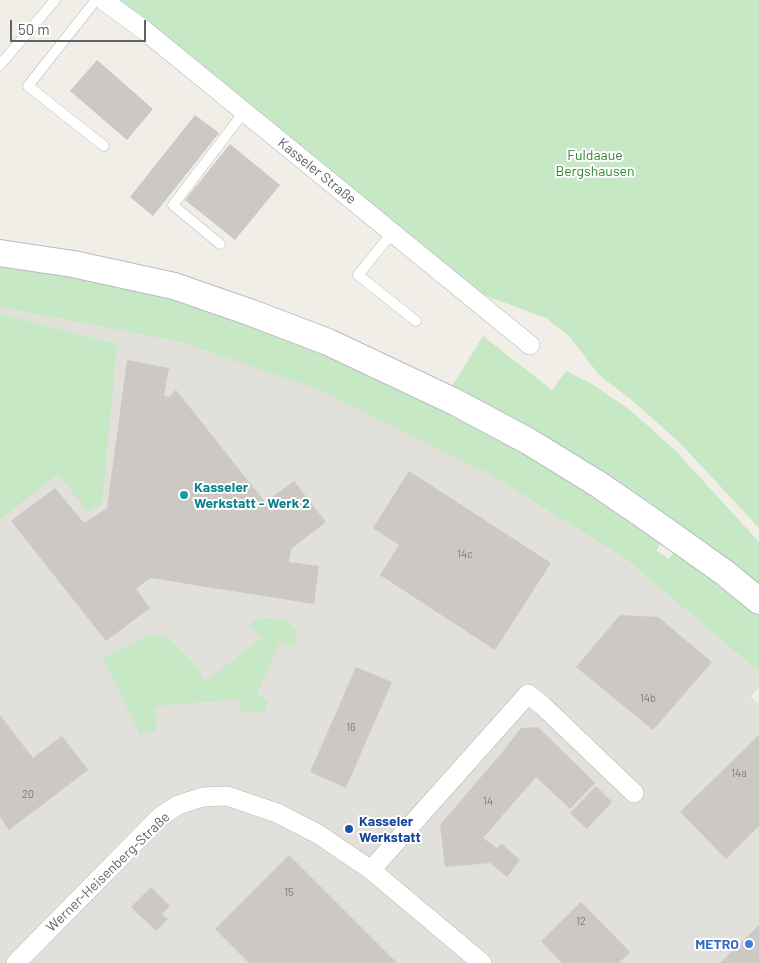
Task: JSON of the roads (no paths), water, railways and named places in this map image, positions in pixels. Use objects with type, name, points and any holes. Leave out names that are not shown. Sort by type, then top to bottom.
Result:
[{"type":"main road","points":[[0,253],[73,264],[174,286],[252,312],[328,342],[455,402],[528,441],[649,518],[725,573],[759,601]]},
{"type":"street","name":"Kasseler Straße","points":[[103,0],[144,30],[530,344]]},
{"type":"street","points":[[371,870],[528,694],[634,793]]},
{"type":"street","name":"Werner-Heisenberg-Straße","points":[[16,963],[160,817],[178,805],[202,797],[227,796],[277,812],[318,834],[371,870],[482,963]]},
{"type":"lane","points":[[0,65],[55,0]]},
{"type":"lane","points":[[96,0],[28,86],[104,146]]},
{"type":"lane","points":[[220,244],[172,205],[244,112]]},
{"type":"lane","points":[[392,233],[358,276],[416,321]]},
{"type":"place","name":"Kasseler Werkstatt - Werk 2","points":[[184,495]]},
{"type":"place","name":"Kasseler Werkstatt","points":[[349,829]]},
{"type":"place","name":"METRO","points":[[749,944]]},
{"type":"park label","name":"Fuldaaue Bergshausen","points":[[595,164]]}]
